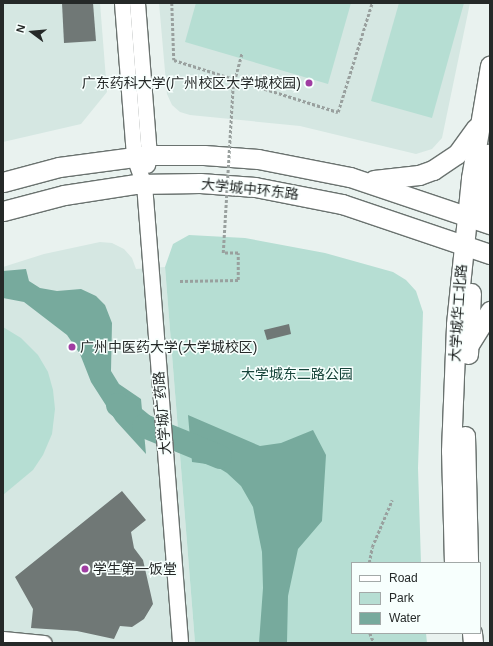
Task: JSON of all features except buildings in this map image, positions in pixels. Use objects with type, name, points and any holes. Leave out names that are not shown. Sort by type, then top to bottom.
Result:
[{"type":"main road","name":"大学城华工北路","points":[[468,562],[465,443],[468,348],[478,220],[479,124],[490,66]]},
{"type":"main road","points":[[363,181],[400,178],[433,170],[457,154],[479,124]]},
{"type":"main road","name":"大学城华工北路","points":[[478,220],[490,141]]},
{"type":"main road","name":"大学城中环东路","points":[[3,182],[59,167],[141,156],[204,155],[282,162],[363,181],[478,220]]},
{"type":"main road","name":"大学城中环东路","points":[[3,211],[64,195],[144,184],[219,184],[292,193],[342,204],[476,249]]},
{"type":"main road","name":"大学城华工北路","points":[[454,562],[452,427],[456,324],[476,249]]},
{"type":"main road","points":[[468,348],[490,311]]},
{"type":"street","name":"大学城广药路","points":[[122,3],[144,184],[180,643]]},
{"type":"street","name":"大学城广药路","points":[[137,3],[141,156]]},
{"type":"street","points":[[3,639],[44,643]]},
{"type":"path","points":[[172,3],[174,60],[338,112],[372,3]]},
{"type":"path","points":[[180,281],[238,280],[238,253],[224,253],[233,86],[242,53]]},
{"type":"path","points":[[368,562],[372,547],[392,500]]},
{"type":"shaded area","points":[[3,3],[100,3],[107,92],[81,124],[3,142]]},
{"type":"shaded area","name":"广东药科大学(广州校区大学城校园)","points":[[159,3],[470,3],[442,138],[432,149],[416,154],[300,126],[190,115],[180,112],[172,105],[167,94]]},
{"type":"shaded area","points":[[100,242],[112,243],[124,249],[132,258],[136,269],[165,267],[195,643],[3,643],[3,267],[44,254]]},
{"type":"green space","points":[[196,3],[351,3],[328,84],[185,42]]},
{"type":"green space","points":[[399,3],[464,3],[432,118],[371,101]]},
{"type":"green space","name":"大学城东二路公园","points":[[189,235],[245,238],[325,253],[393,272],[406,280],[416,291],[423,312],[418,468],[421,562],[351,562],[351,634],[426,634],[427,643],[195,643],[165,267],[173,244]]},
{"type":"green space","points":[[3,327],[21,338],[38,355],[48,372],[53,390],[55,409],[52,434],[43,455],[33,470],[3,495]]},
{"type":"water","points":[[26,269],[29,281],[40,288],[57,291],[81,289],[96,296],[105,305],[112,323],[111,371],[119,384],[141,399],[146,454],[116,421],[91,382],[80,354],[67,335],[24,302],[3,298],[3,271]]},
{"type":"water","points":[[188,415],[260,446],[281,443],[313,430],[326,455],[322,521],[298,549],[288,596],[287,643],[259,643],[263,588],[262,552],[253,507],[241,486],[227,473],[214,465],[192,462]]},
{"type":"waterway","points":[[118,405],[144,426],[220,457]]},
{"type":"place","name":"广东药科大学(广州校区大学城校园)","points":[[309,83]]},
{"type":"place","name":"广州中医药大学(大学城校区)","points":[[72,347]]},
{"type":"place","name":"学生第一饭堂","points":[[85,569]]}]
